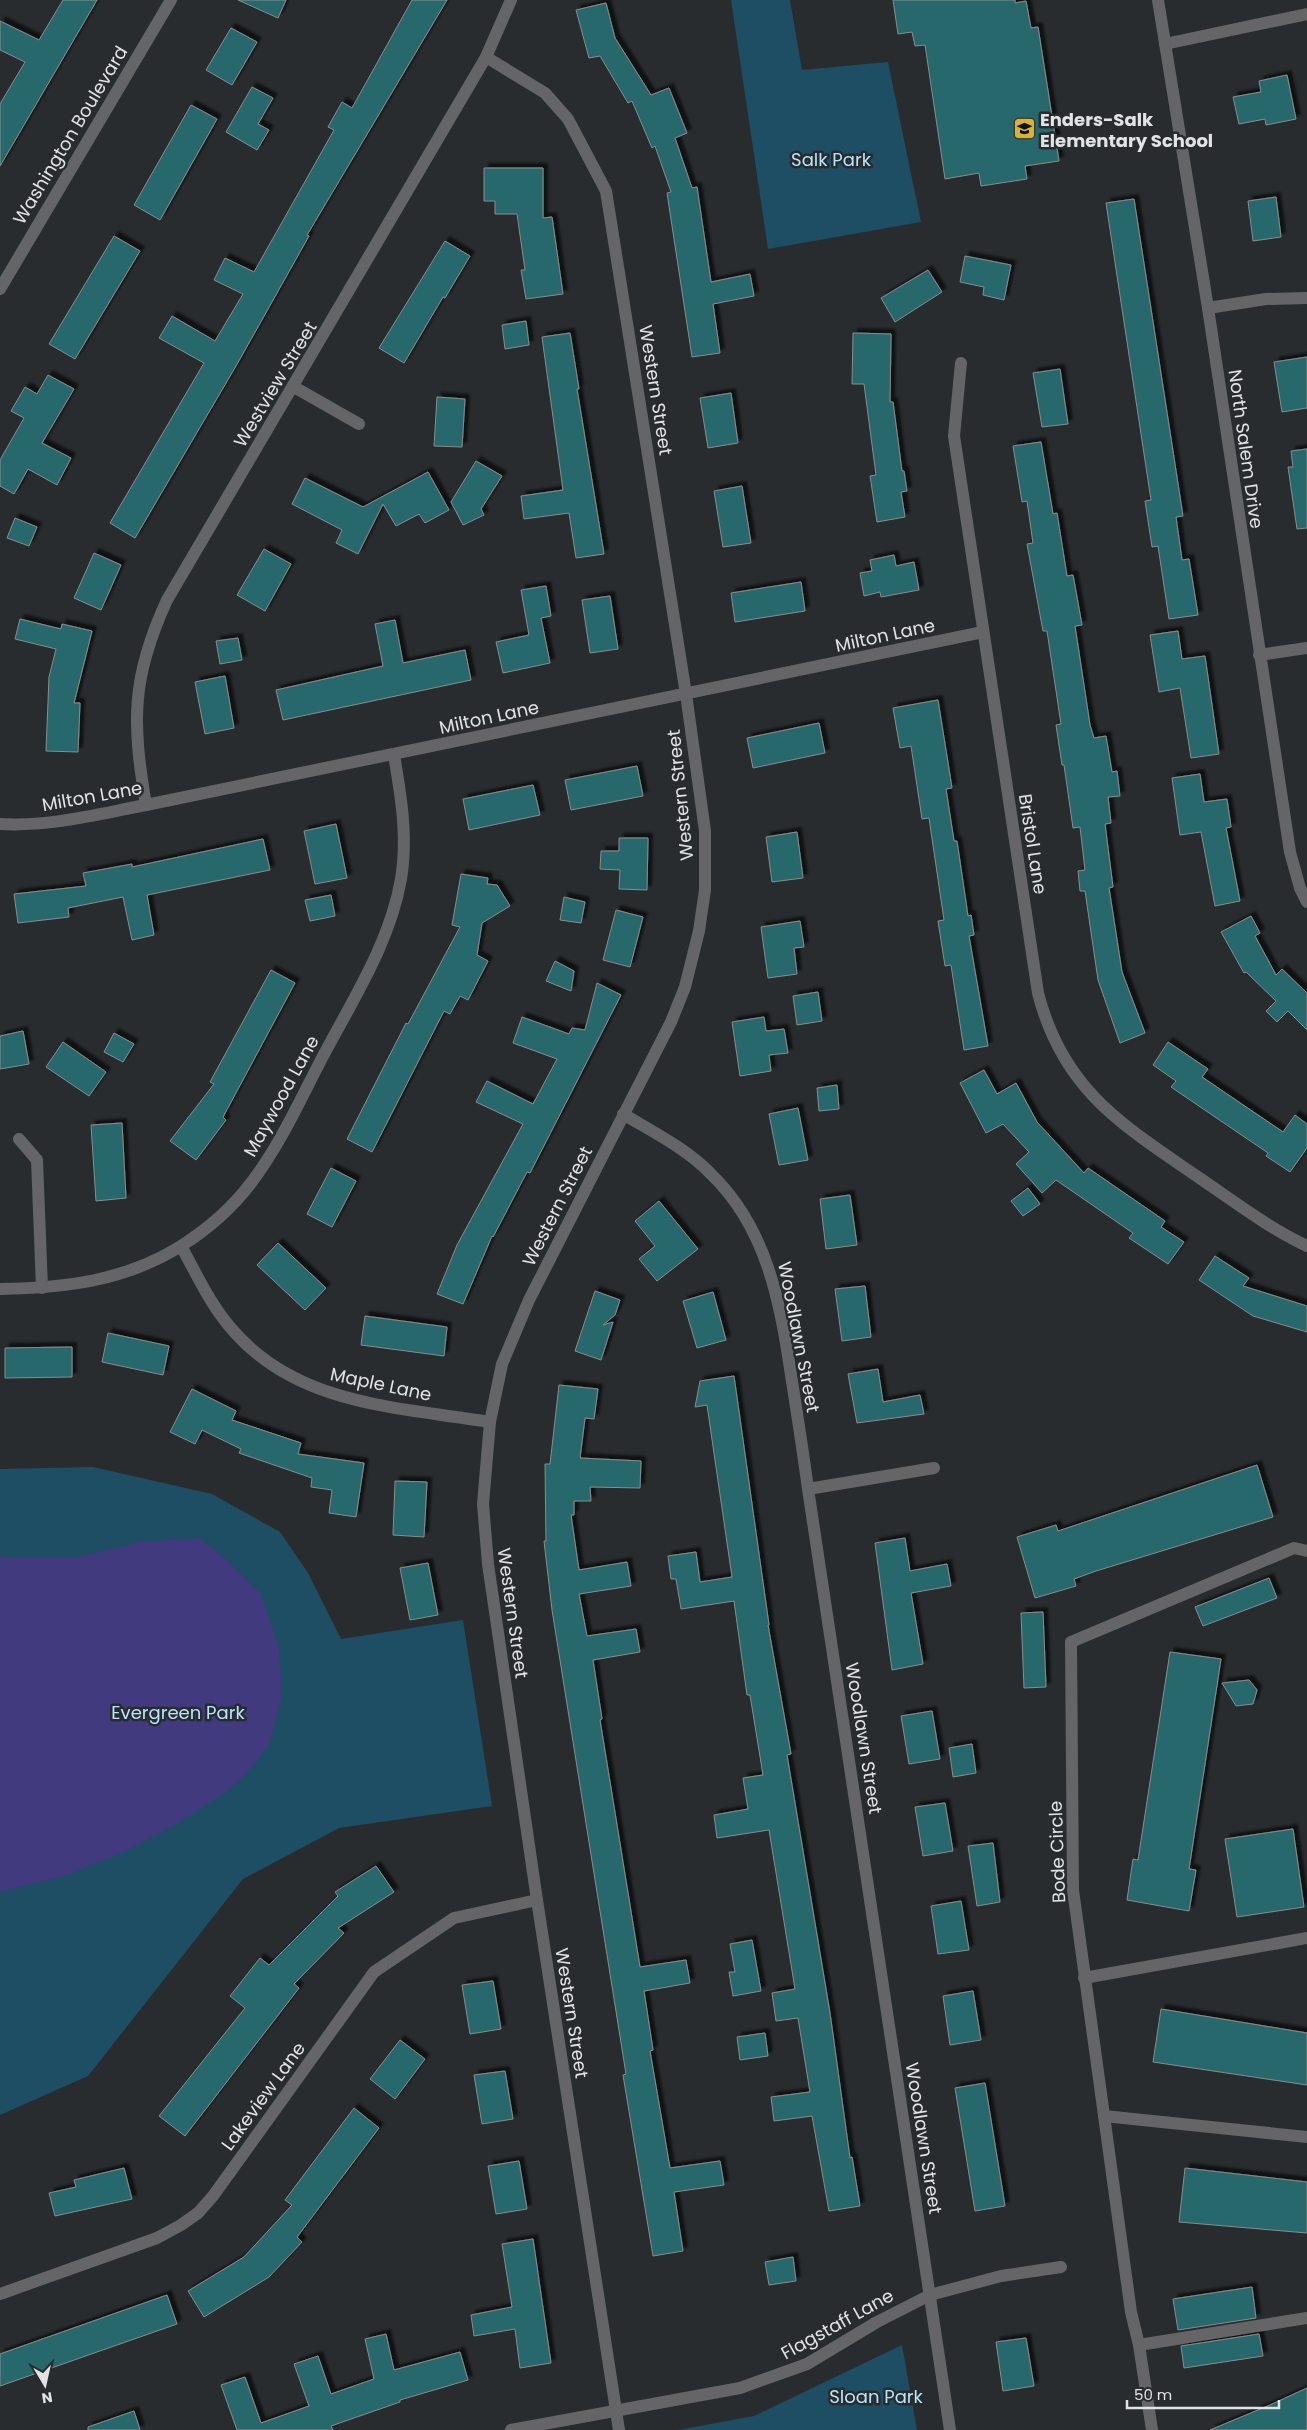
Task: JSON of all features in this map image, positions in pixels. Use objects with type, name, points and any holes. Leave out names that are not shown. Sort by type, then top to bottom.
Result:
[{"type":"street","name":"Washington Boulevard","points":[[0,288],[171,0]]},
{"type":"street","name":"Westview Street","points":[[146,805],[138,751],[137,695],[142,663],[154,628],[167,600],[294,387],[486,57],[511,0]]},
{"type":"street","name":"North Salem Drive","points":[[1158,0],[1208,308],[1290,852],[1300,888],[1307,902]]},
{"type":"street","points":[[1165,44],[1307,14]]},
{"type":"street","name":"Western Street","points":[[486,57],[545,93],[568,118],[606,191],[686,694],[705,831],[705,890],[685,987],[671,1022],[529,1300],[502,1364],[490,1422],[483,1504],[484,1531],[537,1900],[619,2430]]},
{"type":"street","points":[[1208,308],[1266,299],[1307,298]]},
{"type":"street","name":"Bristol Lane","points":[[961,363],[954,436],[1038,994],[1056,1046],[1085,1090],[1109,1113],[1272,1228],[1307,1246]]},
{"type":"street","points":[[294,387],[359,424]]},
{"type":"street","name":"Milton Lane","points":[[0,824],[54,823],[394,755],[984,632]]},
{"type":"street","points":[[1259,655],[1307,648]]},
{"type":"street","name":"Maywood Lane","points":[[0,1288],[65,1286],[115,1276],[153,1261],[181,1246],[232,1206],[264,1165],[374,959],[396,903],[404,847],[402,807],[394,755]]},
{"type":"street","name":"Woodlawn Street","points":[[623,1114],[696,1160],[712,1174],[728,1192],[756,1237],[773,1279],[808,1488],[950,2430]]},
{"type":"street","points":[[19,1139],[37,1160],[42,1288]]},
{"type":"street","name":"Maple Lane","points":[[181,1246],[228,1325],[264,1361],[288,1377],[341,1397],[490,1422]]},
{"type":"street","points":[[808,1488],[934,1468]]},
{"type":"street","name":"Bode Circle","points":[[1152,2430],[1139,2345],[1131,2312],[1084,1978],[1074,1890],[1070,1642],[1294,1548],[1307,1551]]},
{"type":"street","name":"Lakeview Lane","points":[[0,2294],[140,2245],[181,2225],[198,2213],[213,2196],[374,1972],[454,1918],[537,1900]]},
{"type":"street","points":[[1084,1978],[1307,1938]]},
{"type":"street","points":[[1104,2116],[1307,2136]]},
{"type":"street","name":"Flagstaff Lane","points":[[510,2430],[710,2395],[774,2377],[822,2356],[877,2322],[930,2295],[1001,2276],[1061,2267]]},
{"type":"street","points":[[1139,2345],[1307,2318]]},
{"type":"green space","name":"Salk Park","points":[[731,0],[790,0],[802,70],[888,62],[921,222],[768,249]]},
{"type":"green space","name":"Evergreen Park","points":[[93,1467],[212,1494],[280,1532],[308,1573],[341,1639],[463,1620],[492,1806],[339,1828],[243,1879],[88,2076],[0,2115],[0,1469]]},
{"type":"green space","name":"Sloan Park","points":[[902,2345],[917,2430],[678,2430],[754,2416]]},
{"type":"shaded area","points":[[199,1538],[226,1559],[260,1592],[279,1648],[282,1697],[269,1745],[247,1774],[226,1792],[175,1825],[124,1852],[64,1876],[0,1892],[0,1556],[10,1558],[74,1558],[141,1542]]},
{"type":"building","points":[[63,0],[97,0],[0,166],[0,104],[25,62],[0,50],[0,21],[39,40]]},
{"type":"building","points":[[238,0],[286,0],[278,18]]},
{"type":"building","points":[[412,0],[447,0],[307,235],[309,236],[236,366],[135,538],[110,523],[204,363],[159,338],[172,316],[215,341],[243,294],[214,280],[225,258],[254,272],[334,130],[328,127],[342,102],[352,108]]},
{"type":"building","points":[[893,0],[1015,0],[1015,3],[1026,1],[1031,28],[1038,27],[1059,161],[1025,166],[1027,179],[981,186],[979,173],[945,179],[925,45],[915,46],[912,32],[898,34]]},
{"type":"building","points":[[606,3],[615,38],[651,95],[669,88],[687,133],[675,138],[692,188],[697,187],[711,282],[750,274],[754,296],[713,304],[720,353],[692,357],[667,193],[671,192],[655,146],[652,148],[632,101],[628,103],[600,56],[589,58],[576,10]]},
{"type":"building","points":[[231,28],[257,42],[232,85],[206,70]]},
{"type":"building","points":[[1287,75],[1296,119],[1266,125],[1265,119],[1239,124],[1233,97],[1261,92],[1259,81]]},
{"type":"building","points":[[252,87],[273,98],[258,124],[269,130],[257,150],[226,132]]},
{"type":"building","points":[[191,105],[217,119],[160,220],[134,205]]},
{"type":"building","points":[[484,168],[543,168],[543,218],[552,217],[563,294],[526,299],[521,270],[525,270],[517,214],[495,214],[495,201],[484,201]]},
{"type":"building","points":[[1276,197],[1281,237],[1253,241],[1248,201]]},
{"type":"building","points":[[1134,199],[1183,516],[1176,517],[1182,560],[1189,559],[1198,615],[1169,619],[1158,546],[1152,547],[1145,501],[1151,500],[1106,203]]},
{"type":"building","points":[[114,236],[140,251],[75,359],[49,344]]},
{"type":"building","points":[[445,241],[470,256],[404,363],[379,348]]},
{"type":"building","points":[[965,256],[1011,265],[1004,300],[983,295],[984,287],[960,282]]},
{"type":"building","points":[[928,270],[942,292],[895,322],[881,298]]},
{"type":"building","points":[[526,321],[529,345],[505,349],[502,325]]},
{"type":"building","points":[[570,333],[579,389],[577,389],[604,554],[576,558],[569,513],[524,519],[521,496],[563,490],[542,337]]},
{"type":"building","points":[[853,333],[891,334],[890,402],[893,402],[902,471],[904,471],[907,491],[901,492],[905,517],[877,522],[870,476],[876,475],[864,384],[852,384]]},
{"type":"building","points":[[1307,357],[1307,408],[1282,412],[1274,362]]},
{"type":"building","points":[[1060,369],[1068,424],[1042,427],[1033,373]]},
{"type":"building","points":[[48,375],[74,389],[42,443],[71,458],[57,485],[28,469],[14,494],[0,486],[0,460],[24,418],[11,411],[25,387],[37,394]]},
{"type":"building","points":[[731,393],[738,443],[708,448],[700,398]]},
{"type":"building","points":[[437,397],[465,399],[462,447],[434,446]]},
{"type":"building","points":[[1041,442],[1053,514],[1057,513],[1067,576],[1073,575],[1082,625],[1075,626],[1090,725],[1094,738],[1106,736],[1112,772],[1117,771],[1120,796],[1108,797],[1111,823],[1105,824],[1113,887],[1109,888],[1122,972],[1145,1033],[1120,1043],[1098,980],[1085,891],[1080,891],[1078,871],[1085,870],[1080,827],[1073,828],[1056,725],[1061,724],[1047,631],[1043,631],[1027,544],[1033,543],[1027,501],[1022,502],[1013,446]]},
{"type":"building","points":[[1307,449],[1307,528],[1297,529],[1288,467],[1293,467],[1291,451]]},
{"type":"building","points":[[476,461],[502,476],[481,509],[484,515],[463,525],[451,502]]},
{"type":"building","points":[[428,472],[449,510],[425,523],[419,514],[396,526],[383,504],[358,554],[336,543],[342,530],[292,504],[305,478],[363,507]]},
{"type":"building","points":[[742,486],[751,543],[723,547],[714,491]]},
{"type":"building","points":[[15,518],[37,527],[29,546],[7,538]]},
{"type":"building","points":[[264,549],[291,564],[265,611],[237,595]]},
{"type":"building","points":[[94,553],[121,565],[101,610],[74,598]]},
{"type":"building","points":[[894,555],[896,566],[914,562],[919,590],[881,597],[880,592],[864,596],[860,573],[872,571],[870,560]]},
{"type":"building","points":[[801,582],[805,611],[735,622],[731,593]]},
{"type":"building","points":[[546,586],[551,616],[541,618],[550,663],[503,673],[496,642],[529,635],[521,590]]},
{"type":"building","points":[[610,596],[618,649],[590,653],[582,600]]},
{"type":"building","points":[[20,619],[61,629],[62,624],[92,631],[74,703],[80,703],[78,752],[46,751],[49,677],[56,649],[15,639]]},
{"type":"building","points":[[395,620],[403,663],[465,650],[471,680],[283,720],[276,690],[383,666],[375,624]]},
{"type":"building","points":[[1178,631],[1182,659],[1205,656],[1219,754],[1191,758],[1180,688],[1159,692],[1150,635]]},
{"type":"building","points":[[238,638],[242,660],[220,664],[216,641]]},
{"type":"building","points":[[225,676],[234,728],[205,734],[195,682]]},
{"type":"building","points":[[938,700],[952,788],[946,789],[954,841],[957,841],[968,916],[971,915],[974,935],[969,936],[988,1046],[964,1050],[951,965],[945,966],[938,921],[944,920],[929,818],[922,819],[911,746],[900,748],[893,708]]},
{"type":"building","points":[[819,723],[825,753],[753,768],[747,738]]},
{"type":"building","points":[[637,766],[643,796],[571,810],[565,780]]},
{"type":"building","points":[[1200,774],[1204,802],[1227,799],[1231,827],[1226,828],[1240,901],[1215,906],[1201,832],[1180,835],[1172,778]]},
{"type":"building","points":[[533,785],[540,815],[469,830],[463,799]]},
{"type":"building","points":[[336,824],[347,878],[315,884],[304,831]]},
{"type":"building","points":[[797,832],[803,878],[772,882],[766,837]]},
{"type":"building","points":[[619,838],[648,838],[647,890],[619,889],[620,870],[600,869],[601,851],[619,851]]},
{"type":"building","points":[[263,839],[270,870],[147,895],[154,935],[132,940],[123,897],[68,908],[69,917],[18,923],[14,894],[86,886],[83,873],[132,864],[132,867]]},
{"type":"building","points":[[461,874],[488,878],[487,884],[497,885],[510,906],[482,923],[477,955],[488,961],[468,1000],[460,996],[450,1014],[444,1011],[372,1152],[347,1139],[406,1023],[408,1024],[460,927],[452,925]]},
{"type":"building","points":[[331,895],[335,916],[310,921],[305,900]]},
{"type":"building","points":[[564,897],[585,902],[581,923],[560,920]]},
{"type":"building","points":[[616,910],[643,917],[630,967],[603,960]]},
{"type":"building","points":[[1251,916],[1260,933],[1255,936],[1276,975],[1282,969],[1307,993],[1307,1030],[1288,1011],[1277,1022],[1266,1011],[1276,1001],[1246,972],[1244,973],[1221,932]]},
{"type":"building","points":[[800,921],[804,947],[794,948],[797,974],[768,978],[761,927]]},
{"type":"building","points":[[555,961],[574,971],[571,991],[546,981]]},
{"type":"building","points":[[271,970],[295,983],[223,1117],[226,1120],[196,1160],[170,1141],[214,1084],[210,1082]]},
{"type":"building","points":[[597,983],[621,995],[530,1173],[527,1172],[492,1236],[463,1304],[437,1294],[457,1245],[523,1124],[476,1102],[487,1081],[533,1104],[557,1059],[513,1043],[522,1017],[569,1034],[572,1028],[585,1030]]},
{"type":"building","points":[[818,992],[822,1021],[797,1025],[793,996]]},
{"type":"building","points":[[764,1017],[766,1031],[784,1029],[788,1053],[769,1055],[771,1071],[740,1076],[732,1022]]},
{"type":"building","points":[[23,1031],[29,1064],[0,1069],[0,1036]]},
{"type":"building","points":[[114,1033],[134,1044],[123,1062],[104,1052]]},
{"type":"building","points":[[63,1042],[106,1072],[89,1096],[46,1067]]},
{"type":"building","points":[[1168,1042],[1208,1069],[1202,1077],[1283,1132],[1295,1115],[1307,1124],[1307,1148],[1290,1172],[1266,1156],[1268,1153],[1171,1087],[1176,1081],[1153,1065]]},
{"type":"building","points":[[984,1070],[997,1094],[1016,1083],[1037,1122],[1084,1173],[1088,1168],[1165,1221],[1161,1227],[1184,1242],[1168,1264],[1129,1238],[1133,1233],[1056,1180],[1042,1193],[1016,1164],[1029,1152],[1003,1124],[986,1133],[960,1083]]},
{"type":"building","points":[[837,1085],[839,1109],[819,1111],[817,1088]]},
{"type":"building","points":[[798,1108],[808,1160],[779,1165],[769,1114]]},
{"type":"building","points":[[122,1123],[126,1198],[96,1201],[91,1125]]},
{"type":"building","points":[[331,1168],[356,1181],[332,1227],[307,1214]]},
{"type":"building","points":[[1028,1188],[1040,1204],[1023,1216],[1011,1201]]},
{"type":"building","points":[[850,1195],[857,1245],[826,1249],[820,1199]]},
{"type":"building","points":[[659,1201],[698,1249],[657,1281],[639,1259],[655,1246],[635,1221]]},
{"type":"building","points":[[278,1243],[326,1288],[305,1310],[257,1265]]},
{"type":"building","points":[[1215,1256],[1249,1278],[1243,1286],[1307,1306],[1307,1332],[1253,1316],[1199,1280]]},
{"type":"building","points":[[865,1286],[871,1337],[842,1341],[835,1289]]},
{"type":"building","points":[[595,1291],[620,1300],[615,1315],[603,1325],[613,1322],[601,1360],[575,1351]]},
{"type":"building","points":[[713,1292],[726,1340],[697,1348],[683,1301]]},
{"type":"building","points":[[365,1316],[447,1327],[444,1356],[361,1345]]},
{"type":"building","points":[[108,1333],[169,1346],[163,1375],[102,1362]]},
{"type":"building","points":[[72,1347],[72,1377],[5,1378],[5,1348]]},
{"type":"building","points":[[878,1369],[883,1402],[920,1395],[924,1414],[857,1423],[848,1374]]},
{"type":"building","points":[[734,1376],[768,1625],[791,1754],[787,1755],[830,2013],[850,2158],[852,2157],[860,2206],[829,2211],[812,2116],[774,2121],[771,2097],[810,2092],[798,2018],[776,2021],[772,1993],[795,1989],[769,1830],[717,1838],[714,1815],[748,1809],[743,1778],[763,1775],[750,1695],[747,1695],[734,1601],[681,1609],[676,1579],[671,1579],[668,1556],[696,1552],[700,1582],[732,1577],[707,1405],[695,1407],[700,1381]]},
{"type":"building","points":[[559,1385],[598,1389],[594,1419],[585,1418],[580,1458],[641,1461],[640,1488],[590,1487],[591,1501],[574,1501],[574,1515],[571,1515],[579,1570],[627,1562],[631,1586],[579,1594],[587,1636],[636,1629],[640,1652],[593,1660],[602,1719],[600,1720],[640,1967],[686,1960],[690,1983],[644,1991],[653,2050],[650,2051],[670,2168],[720,2161],[724,2185],[674,2192],[683,2251],[653,2256],[623,2075],[626,2074],[552,1610],[544,1541],[546,1541],[545,1464],[550,1464]]},
{"type":"building","points":[[192,1389],[236,1411],[232,1420],[301,1443],[298,1454],[364,1463],[356,1517],[329,1513],[332,1490],[311,1487],[312,1478],[239,1453],[241,1449],[202,1430],[195,1444],[170,1432]]},
{"type":"building","points":[[1257,1465],[1273,1517],[1096,1571],[1074,1579],[1076,1586],[1035,1598],[1017,1537],[1056,1525],[1058,1531]]},
{"type":"building","points":[[395,1481],[427,1482],[424,1537],[393,1535]]},
{"type":"building","points":[[905,1538],[910,1571],[947,1564],[951,1586],[911,1593],[923,1664],[892,1670],[875,1543]]},
{"type":"building","points":[[428,1563],[438,1615],[410,1620],[400,1568]]},
{"type":"building","points":[[1269,1578],[1277,1598],[1203,1626],[1195,1607]]},
{"type":"building","points":[[1043,1612],[1046,1687],[1024,1688],[1021,1613]]},
{"type":"building","points":[[1170,1652],[1221,1659],[1189,1869],[1196,1870],[1189,1911],[1127,1900],[1133,1859],[1138,1860]]},
{"type":"building","points":[[1249,1680],[1257,1690],[1253,1704],[1236,1706],[1222,1683]]},
{"type":"building","points":[[932,1711],[940,1759],[909,1764],[901,1716]]},
{"type":"building","points":[[972,1744],[976,1773],[953,1777],[949,1748]]},
{"type":"building","points":[[945,1803],[953,1851],[923,1856],[915,1807]]},
{"type":"building","points":[[1293,1829],[1304,1907],[1237,1917],[1225,1839]]},
{"type":"building","points":[[993,1843],[1000,1902],[977,1906],[968,1846]]},
{"type":"building","points":[[376,1866],[394,1892],[338,1928],[344,1933],[294,1984],[299,1988],[185,2136],[159,2116],[245,2008],[230,1996],[260,1958],[269,1965],[338,1896],[335,1892]]},
{"type":"building","points":[[961,1901],[969,1950],[938,1954],[931,1906]]},
{"type":"building","points":[[752,1940],[761,1991],[733,1996],[729,1972],[735,1972],[730,1944]]},
{"type":"building","points":[[493,1981],[501,2029],[470,2034],[462,1985]]},
{"type":"building","points":[[973,1991],[981,2040],[950,2045],[943,1996]]},
{"type":"building","points":[[1161,2009],[1307,2033],[1307,2085],[1153,2062]]},
{"type":"building","points":[[765,2033],[768,2056],[740,2060],[737,2037]]},
{"type":"building","points":[[400,2040],[425,2059],[395,2099],[370,2079]]},
{"type":"building","points":[[505,2071],[513,2119],[482,2124],[474,2075]]},
{"type":"building","points":[[985,2083],[1005,2206],[975,2211],[955,2088]]},
{"type":"building","points":[[354,2108],[379,2128],[297,2237],[302,2242],[269,2277],[204,2317],[188,2291],[244,2257],[292,2205],[285,2200]]},
{"type":"building","points":[[519,2161],[527,2209],[496,2214],[488,2166]]},
{"type":"building","points":[[124,2168],[132,2199],[55,2216],[49,2193],[76,2187],[74,2180]]},
{"type":"building","points":[[1185,2168],[1307,2182],[1307,2233],[1179,2222]]},
{"type":"building","points":[[533,2239],[551,2363],[520,2368],[515,2329],[474,2336],[471,2315],[512,2307],[502,2244]]},
{"type":"building","points":[[793,2257],[796,2281],[769,2285],[765,2262]]},
{"type":"building","points":[[1252,2287],[1256,2318],[1178,2330],[1173,2299]]},
{"type":"building","points":[[167,2295],[177,2324],[0,2386],[0,2354]]},
{"type":"building","points":[[386,2334],[394,2370],[460,2352],[468,2380],[400,2400],[400,2402],[331,2426],[333,2430],[237,2430],[221,2385],[245,2377],[261,2423],[309,2406],[294,2364],[318,2356],[331,2394],[374,2379],[365,2339]]},
{"type":"building","points":[[1259,2334],[1263,2356],[1184,2368],[1181,2346]]},
{"type":"building","points":[[1026,2338],[1034,2386],[1003,2391],[996,2342]]},
{"type":"building","points":[[1307,2388],[1307,2430],[1210,2430],[1270,2405]]},
{"type":"building","points":[[134,2411],[140,2430],[88,2430],[88,2427]]},
{"type":"place","name":"Enders-Salk Elementary School","points":[[1024,129]]}]
